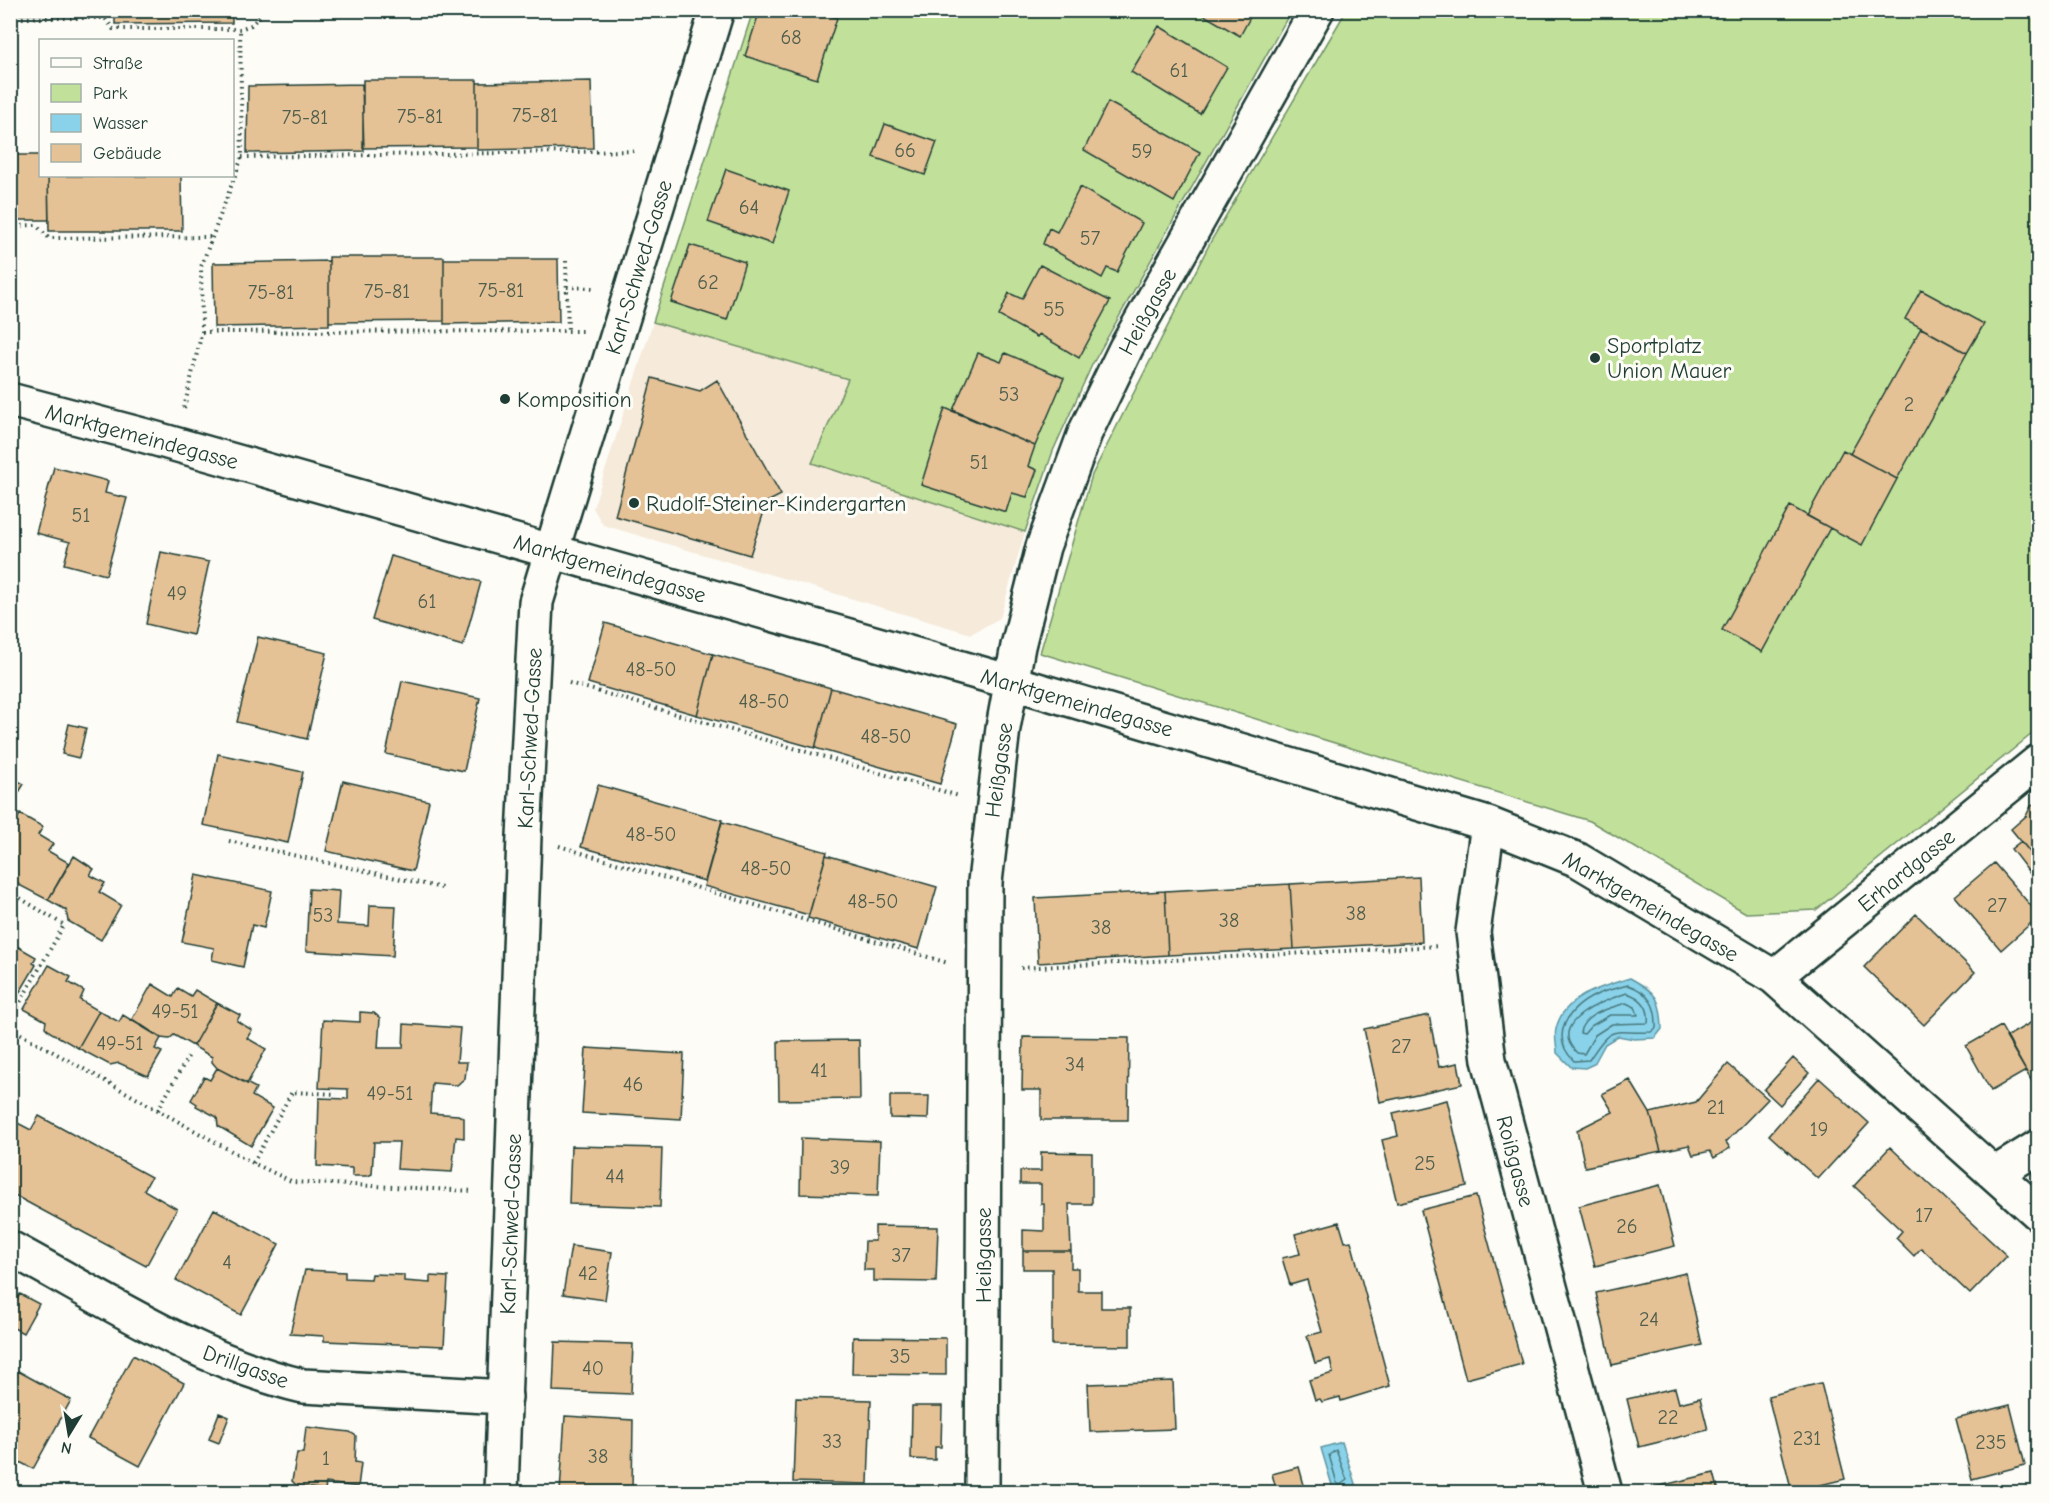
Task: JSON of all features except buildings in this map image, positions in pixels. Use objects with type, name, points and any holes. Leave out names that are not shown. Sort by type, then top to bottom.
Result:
[{"type":"street","name":"Karl-Schwed-Gasse","points":[[501,1492],[524,836],[536,602],[717,10]]},
{"type":"street","name":"Heißgasse","points":[[982,1492],[985,882],[993,805],[1011,682],[1043,548],[1085,434],[1126,348],[1317,10]]},
{"type":"street","name":"Marktgemeindegasse","points":[[10,400],[175,444],[1011,682],[1488,824],[1578,860],[1774,978],[1996,1173],[2038,1213]]},
{"type":"street","name":"Erhardgasse","points":[[1774,978],[2038,762]]},
{"type":"street","name":"Roißgasse","points":[[1488,824],[1473,932],[1489,1060],[1605,1492]]},
{"type":"street","points":[[1996,1173],[2038,1147]]},
{"type":"street","name":"Drillgasse","points":[[10,1248],[195,1348],[275,1379],[303,1386],[505,1397]]},
{"type":"path","points":[[10,18],[105,18],[113,28],[240,29],[251,25],[266,10]]},
{"type":"path","points":[[175,444],[202,332],[201,267],[242,157],[240,29]]},
{"type":"path","points":[[242,157],[675,150]]},
{"type":"path","points":[[10,226],[36,225],[49,238],[213,237]]},
{"type":"path","points":[[566,261],[568,331]]},
{"type":"path","points":[[202,332],[619,330]]},
{"type":"path","points":[[533,673],[993,805]]},
{"type":"path","points":[[524,836],[960,967],[983,970],[1474,944]]},
{"type":"path","points":[[229,841],[442,888]]},
{"type":"path","points":[[10,892],[64,925],[10,1020]]},
{"type":"path","points":[[10,1028],[253,1163],[293,1182],[511,1192]]},
{"type":"path","points":[[158,1110],[189,1055]]},
{"type":"path","points":[[253,1163],[292,1092],[337,1094]]},
{"type":"shaded area","points":[[653,322],[848,379],[812,463],[1025,532],[1000,618],[971,634],[603,525],[593,508]]},
{"type":"green space","points":[[753,11],[1291,11],[1092,365],[1053,451],[1025,532],[812,463],[848,379],[653,322]]},
{"type":"green space","name":"Sportplatz Union Mauer","points":[[1346,11],[2038,11],[2038,729],[1816,910],[1746,913],[1590,821],[1040,653],[1092,475],[1211,241]]},
{"type":"water","points":[[1630,978],[1646,988],[1656,998],[1659,1003],[1662,1029],[1655,1038],[1634,1039],[1618,1036],[1605,1044],[1594,1064],[1585,1068],[1571,1067],[1557,1053],[1555,1032],[1560,1018],[1567,1008],[1585,994]]},
{"type":"water","points":[[1342,1442],[1356,1487],[1334,1492],[1321,1448]]},
{"type":"place","name":"Sportplatz Union Mauer","points":[[1595,358]]},
{"type":"place","name":"Komposition","points":[[505,399]]},
{"type":"place","name":"Rudolf-Steiner-Kindergarten","points":[[634,503]]}]
